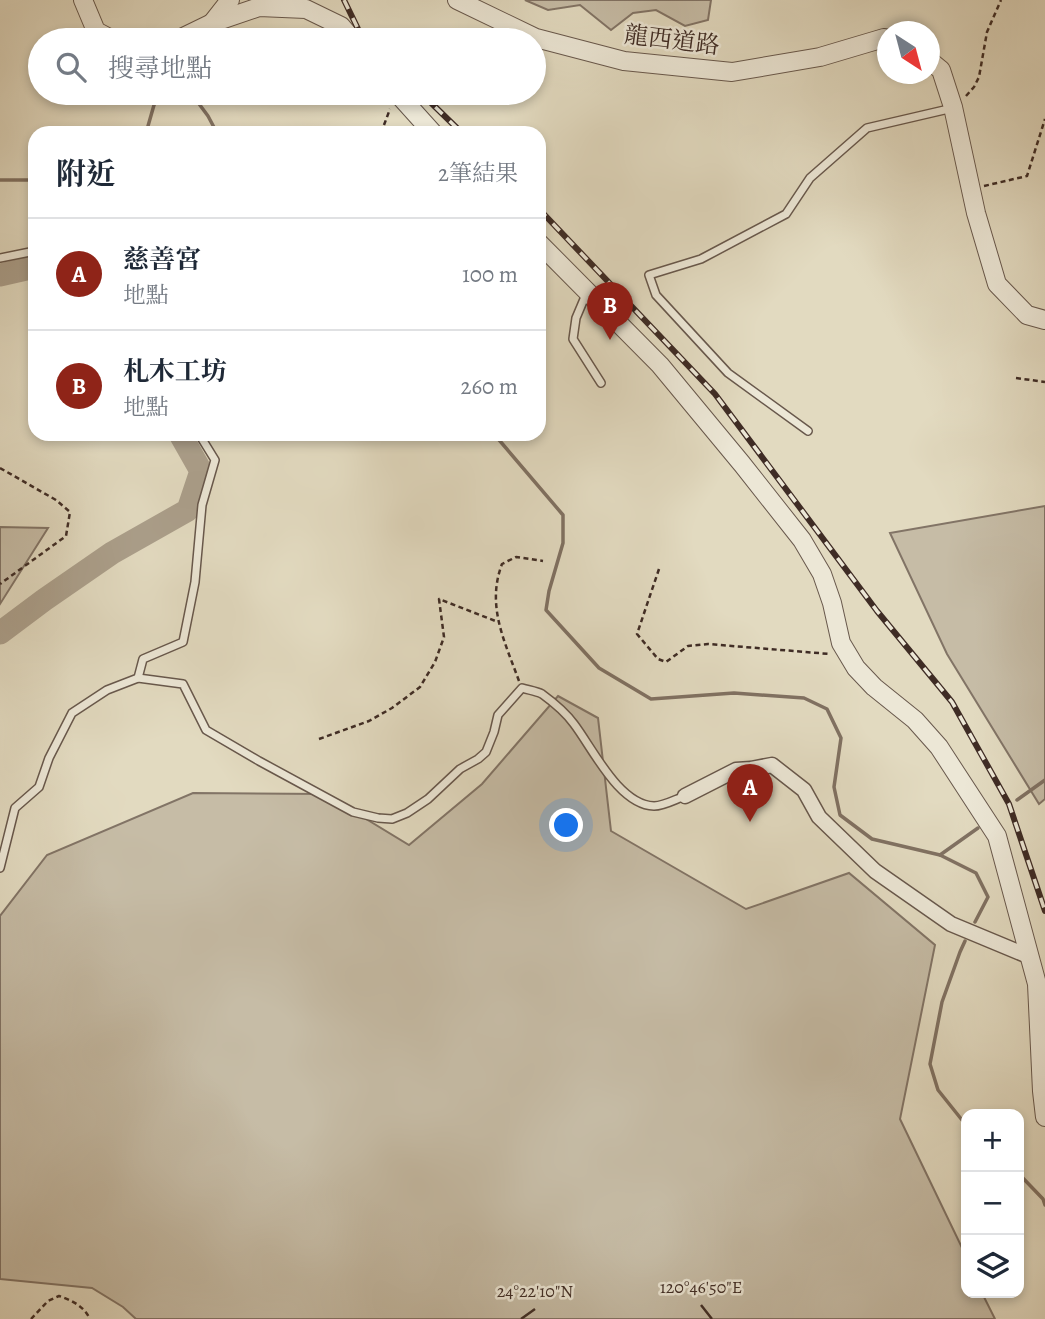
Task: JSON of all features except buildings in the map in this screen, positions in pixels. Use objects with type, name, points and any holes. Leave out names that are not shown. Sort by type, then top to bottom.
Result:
[{"type":"street","points":[[83,0],[95,28]]},
{"type":"street","points":[[212,23],[230,0]]},
{"type":"street","name":"龍西道路","points":[[457,0],[517,28]]},
{"type":"street","points":[[202,28],[259,7],[306,9],[343,28]]},
{"type":"street","name":"龍西道路","points":[[546,40],[624,61],[732,72],[820,57],[877,40]]},
{"type":"street","points":[[940,69],[953,107],[976,213],[997,285],[1027,315],[1045,320]]},
{"type":"street","points":[[408,105],[427,126]]},
{"type":"street","points":[[546,250],[660,365],[802,540],[822,574],[841,643],[856,668],[874,687],[915,720],[939,747],[997,836],[1037,984],[1045,1117]]},
{"type":"street","points":[[685,796],[736,770],[772,765],[804,790],[819,817],[875,870],[951,924],[1028,956]]},
{"type":"lane","points":[[808,431],[728,373],[656,295],[649,275],[701,259],[786,214],[810,178],[867,128],[953,107]]},
{"type":"lane","points":[[0,258],[28,252]]},
{"type":"lane","points":[[587,291],[576,318],[573,339],[601,383]]},
{"type":"lane","points":[[138,678],[143,659],[183,642],[195,582],[202,505],[215,460],[203,441]]},
{"type":"lane","points":[[0,868],[15,808],[39,787],[49,758],[72,713],[107,690],[138,678],[183,684],[206,730],[353,812],[377,818],[392,819],[407,813],[428,799],[460,769],[486,752],[498,715],[522,688],[540,693],[564,713],[613,780],[640,803],[657,806],[685,796]]},
{"type":"path","points":[[953,107],[968,94],[979,77],[987,32],[1001,0]]},
{"type":"path","points":[[384,126],[392,105]]},
{"type":"path","points":[[971,190],[1027,176],[1045,119]]},
{"type":"path","points":[[1016,378],[1045,382]]},
{"type":"path","points":[[0,468],[56,500],[70,512],[66,536],[0,584]]},
{"type":"path","points":[[522,688],[498,622],[496,578],[502,564],[516,558],[543,561]]},
{"type":"path","points":[[659,569],[637,634],[658,659],[666,662],[688,646],[708,644],[849,656]]},
{"type":"path","points":[[319,739],[369,721],[420,687],[435,662],[444,637],[439,598],[498,622]]},
{"type":"path","points":[[31,1319],[48,1301],[59,1296],[74,1301],[90,1319]]},
{"type":"shaded area","points":[[525,0],[711,0],[708,20],[685,26],[656,10],[633,13],[611,30],[580,5],[548,10]]},
{"type":"shaded area","points":[[1045,506],[1045,799],[1039,804],[947,654],[890,533]]},
{"type":"shaded area","points":[[0,527],[48,528],[0,604]]},
{"type":"shaded area","points":[[558,696],[598,718],[611,831],[746,909],[849,873],[935,945],[900,1119],[961,1246],[961,1298],[984,1298],[995,1319],[136,1319],[123,1307],[92,1288],[0,1279],[0,916],[47,855],[193,793],[325,794],[409,845],[482,784]]},
{"type":"waterway","points":[[148,126],[154,105]]},
{"type":"waterway","points":[[200,105],[213,126]]},
{"type":"waterway","points":[[0,180],[28,180]]},
{"type":"waterway","points":[[0,275],[28,269]]},
{"type":"waterway","points":[[0,633],[112,553],[188,510],[201,471],[184,441]]},
{"type":"waterway","points":[[500,441],[563,515],[563,543],[546,610],[599,668],[651,699],[734,693],[804,698],[827,709],[841,738],[834,787],[840,815],[872,839],[940,855],[976,873],[988,897],[975,922]]},
{"type":"waterway","points":[[1017,800],[1045,780]]},
{"type":"waterway","points":[[940,855],[978,828]]},
{"type":"waterway","points":[[961,1119],[938,1090],[930,1064],[942,1002],[965,941]]},
{"type":"waterway","points":[[1024,1179],[1043,1199],[1045,1205]]},
{"type":"railway","points":[[344,0],[358,28]]},
{"type":"railway","points":[[433,105],[455,126]]},
{"type":"railway","points":[[546,216],[715,394],[877,611],[952,702],[1009,804],[1045,911]]},
{"type":"place","name":"札木工坊","points":[[610,340]]},
{"type":"place","name":"慈善宮","points":[[750,822]]}]
